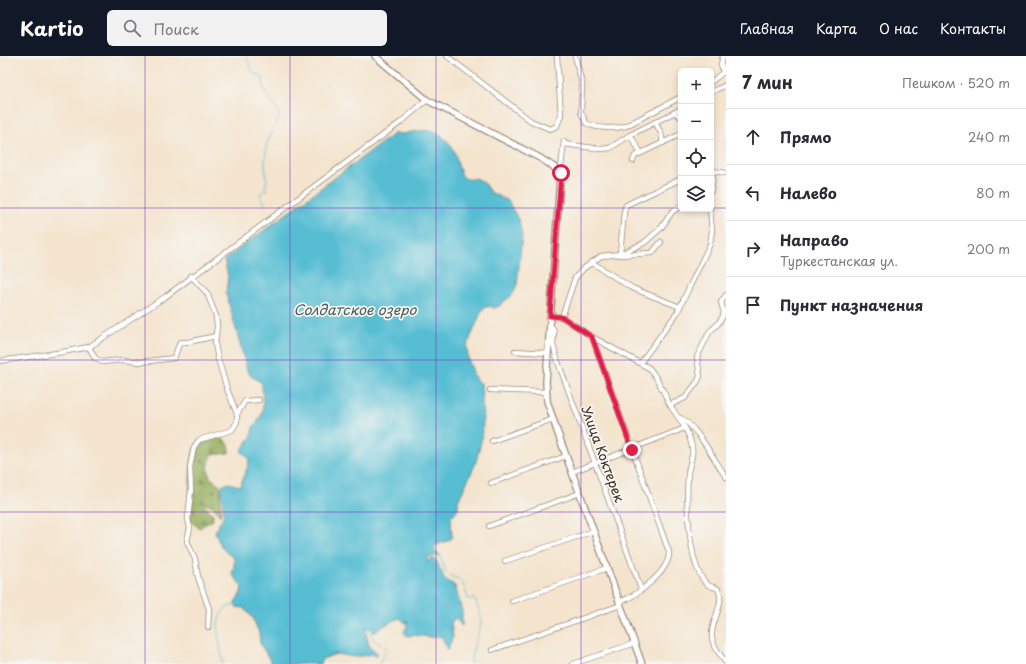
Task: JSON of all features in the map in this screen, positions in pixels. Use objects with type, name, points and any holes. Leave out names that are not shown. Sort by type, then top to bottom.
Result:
[{"type":"main road","points":[[375,56],[426,100],[544,161],[554,167],[561,174],[547,353],[546,392],[553,419],[566,456],[642,664]]},
{"type":"street","points":[[447,56],[531,121],[550,129],[557,126],[561,115],[557,56]]},
{"type":"street","points":[[574,56],[582,84],[581,112],[586,123],[590,126],[617,129],[678,99]]},
{"type":"street","points":[[714,79],[724,71],[721,64],[723,56]]},
{"type":"street","points":[[714,91],[726,85]]},
{"type":"street","points":[[0,361],[57,353],[89,346],[165,297],[401,122],[426,100]]},
{"type":"street","points":[[568,172],[561,174],[564,142],[608,148],[678,110]]},
{"type":"street","points":[[655,122],[661,133],[663,143]]},
{"type":"street","points":[[630,135],[641,153]]},
{"type":"street","points":[[633,161],[635,156],[678,136]]},
{"type":"street","points":[[714,171],[726,173]]},
{"type":"street","points":[[618,255],[626,205],[678,180]]},
{"type":"street","points":[[618,255],[649,240],[661,228],[672,212],[678,208]]},
{"type":"street","points":[[641,362],[674,318],[712,240],[710,212]]},
{"type":"street","points":[[562,317],[575,278],[591,262],[601,256],[652,254],[661,242]]},
{"type":"street","points":[[591,262],[632,288],[680,307]]},
{"type":"street","points":[[192,276],[206,293],[212,305],[216,321],[215,344],[222,374],[237,414],[237,422],[232,430],[199,440],[194,447],[190,467],[191,490],[188,519],[190,528],[187,541],[195,559],[198,577],[209,609],[208,627]]},
{"type":"street","points":[[670,405],[685,398],[698,381],[700,372],[697,364],[697,357],[710,331],[722,318],[724,313],[722,302],[726,295]]},
{"type":"street","points":[[550,316],[562,317],[592,337],[641,362],[656,376],[670,405],[680,418],[692,448],[692,460],[688,474],[688,519],[691,546],[704,580],[709,586],[718,588],[721,593],[721,605],[713,629],[712,639],[726,663]]},
{"type":"street","name":"Улица Коктерек","points":[[549,326],[554,330],[553,345],[558,362],[641,590]]},
{"type":"street","points":[[89,346],[95,358],[102,362],[115,360],[153,361],[174,358],[180,342],[188,342],[216,336]]},
{"type":"street","points":[[492,650],[620,603],[641,590],[664,570],[669,552],[592,337]]},
{"type":"street","points":[[515,351],[547,353]]},
{"type":"street","points":[[490,390],[546,392]]},
{"type":"street","points":[[237,414],[245,401],[259,400]]},
{"type":"street","points":[[680,418],[688,423],[708,448],[726,477]]},
{"type":"street","points":[[492,441],[553,419]]},
{"type":"street","points":[[572,472],[632,450],[685,428]]},
{"type":"street","points":[[491,483],[566,456]]},
{"type":"street","points":[[489,526],[580,493]]},
{"type":"street","points":[[505,561],[594,531]]},
{"type":"street","points":[[512,601],[607,568]]},
{"type":"street","points":[[573,664],[634,643]]},
{"type":"green space","points":[[221,436],[229,445],[229,453],[211,455],[208,468],[210,478],[219,484],[221,514],[220,516],[213,506],[206,504],[204,505],[213,514],[213,520],[199,528],[189,520],[190,480],[193,457],[195,449],[200,441]]},
{"type":"water","name":"Солдатское озеро","points":[[418,131],[432,131],[440,134],[453,148],[462,176],[470,179],[476,178],[483,182],[490,192],[508,201],[519,221],[522,235],[517,285],[513,294],[499,306],[494,308],[490,306],[483,308],[467,346],[468,358],[476,381],[481,383],[483,419],[482,438],[475,465],[458,501],[458,509],[451,517],[452,538],[435,546],[434,550],[440,555],[428,557],[428,562],[432,558],[436,560],[444,578],[455,586],[462,611],[462,626],[455,618],[451,623],[453,637],[447,650],[442,636],[407,636],[404,632],[407,626],[407,620],[405,623],[400,618],[390,622],[374,633],[371,628],[365,628],[369,646],[376,652],[377,657],[372,654],[355,657],[336,654],[322,659],[320,664],[271,664],[260,643],[259,633],[253,618],[244,608],[236,607],[235,602],[241,593],[242,586],[232,574],[234,562],[233,557],[222,547],[215,532],[224,515],[221,486],[229,483],[240,486],[248,466],[249,458],[241,451],[251,437],[253,427],[260,417],[263,406],[262,383],[251,376],[247,370],[226,293],[228,276],[224,260],[395,133],[402,134]]},
{"type":"waterway","points":[[246,56],[253,72],[263,78],[264,89],[280,115],[266,145],[266,191],[262,191],[260,195],[265,204]]},
{"type":"waterway","points":[[440,555],[445,571],[448,575],[459,579],[464,586],[468,599],[474,599],[479,611],[481,624],[471,657],[471,664]]},
{"type":"waterway","points":[[223,664],[218,629],[219,620],[221,613],[227,608],[235,605]]},
{"type":"waterway","points":[[368,628],[374,640],[385,645],[386,650],[379,664]]},
{"type":"route","points":[[561,173],[550,316],[562,317],[592,337],[632,450]]}]
